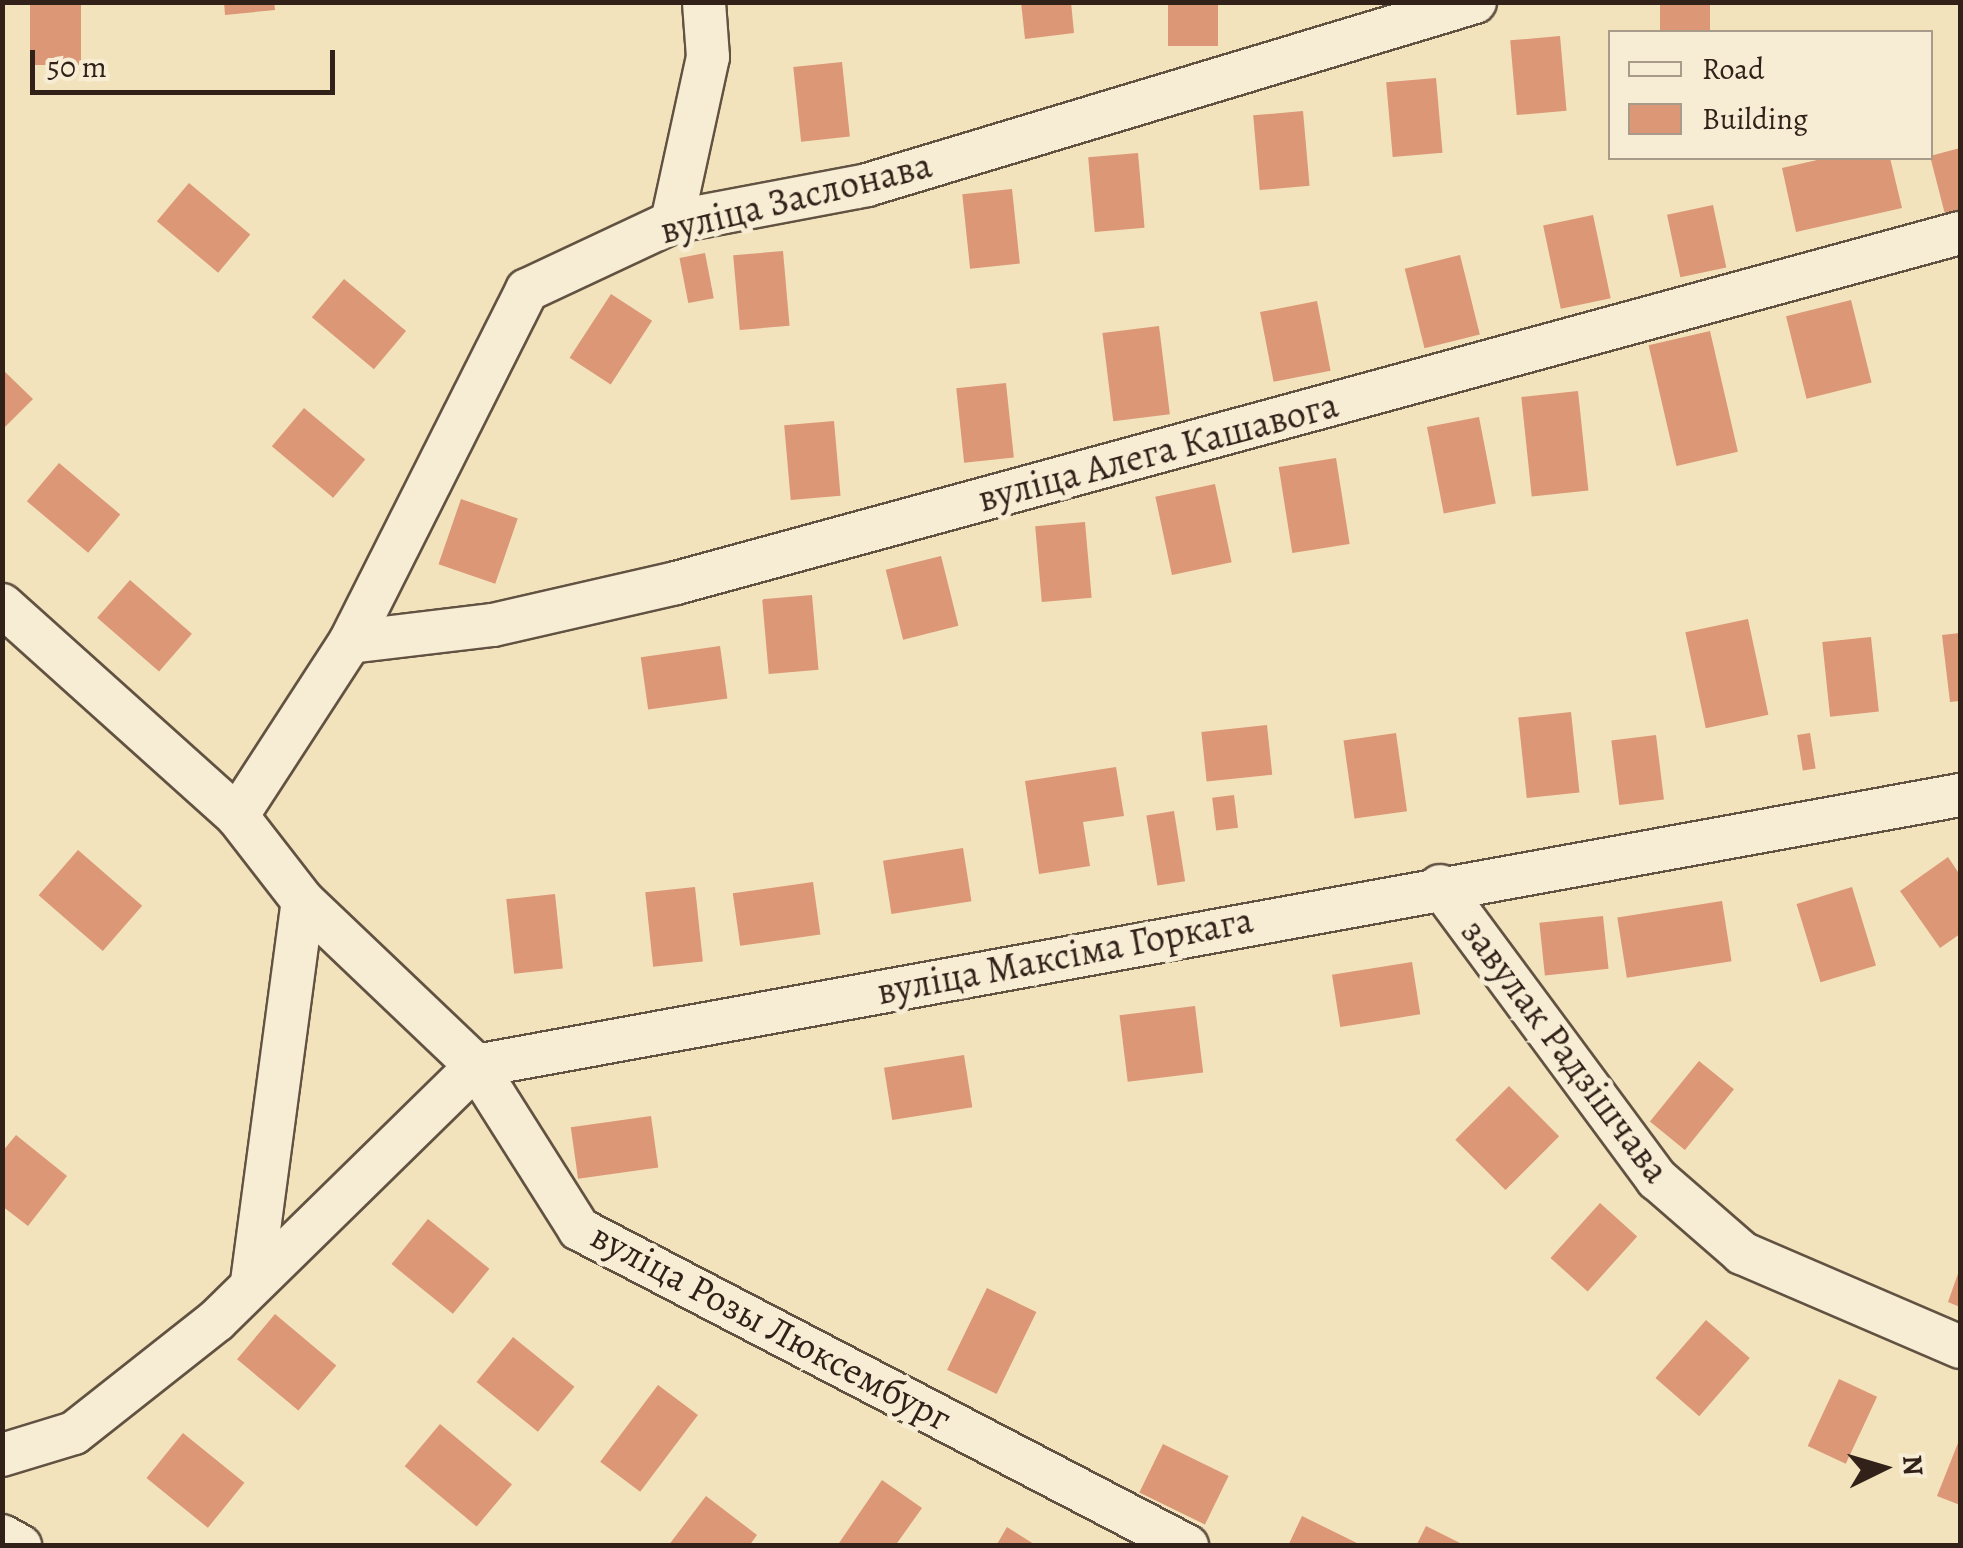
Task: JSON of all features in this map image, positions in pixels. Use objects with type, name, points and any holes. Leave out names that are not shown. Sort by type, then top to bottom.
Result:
[{"type":"street","points":[[672,222],[708,57],[704,2]]},
{"type":"street","name":"вуліца Заслонава","points":[[237,816],[350,642],[527,290],[672,222],[867,184],[1475,2]]},
{"type":"street","name":"вуліца Алега Кашавога","points":[[350,642],[494,626],[676,583],[1960,234]]},
{"type":"street","name":"вуліца Розы Люксембург","points":[[2,605],[237,816],[303,901],[476,1066],[579,1229],[1187,1546]]},
{"type":"street","name":"вуліца Максіма Горкага","points":[[476,1066],[1440,886],[1960,795]]},
{"type":"street","name":"завулак Радзішчава","points":[[1440,886],[1656,1179],[1742,1252],[1960,1347]]},
{"type":"street","points":[[252,1282],[303,901]]},
{"type":"street","points":[[2,1455],[74,1433],[252,1282],[476,1066]]},
{"type":"street","points":[[2,1536],[20,1546]]},
{"type":"building","points":[[30,2],[81,2],[81,65],[30,65]]},
{"type":"building","points":[[224,2],[274,2],[275,10],[225,15]]},
{"type":"building","points":[[1021,2],[1071,2],[1074,33],[1025,39]]},
{"type":"building","points":[[1168,2],[1218,2],[1218,46],[1168,46]]},
{"type":"building","points":[[1660,2],[1710,2],[1710,30],[1660,30]]},
{"type":"building","points":[[1560,36],[1567,111],[1517,115],[1510,40]]},
{"type":"building","points":[[842,62],[850,137],[801,142],[793,67]]},
{"type":"building","points":[[1436,78],[1443,153],[1393,157],[1386,82]]},
{"type":"building","points":[[1303,111],[1310,186],[1260,190],[1253,115]]},
{"type":"building","points":[[1960,148],[1960,218],[1947,222],[1933,155]]},
{"type":"building","points":[[1138,153],[1145,228],[1095,232],[1088,157]]},
{"type":"building","points":[[1817,160],[1890,160],[1902,208],[1796,232],[1782,168]]},
{"type":"building","points":[[189,183],[250,234],[218,273],[157,221]]},
{"type":"building","points":[[1012,189],[1020,264],[970,269],[962,194]]},
{"type":"building","points":[[1713,205],[1726,268],[1680,277],[1667,215]]},
{"type":"building","points":[[1593,215],[1611,298],[1561,309],[1543,226]]},
{"type":"building","points":[[783,251],[790,326],[740,330],[733,255]]},
{"type":"building","points":[[705,253],[714,298],[688,303],[679,258]]},
{"type":"building","points":[[1460,255],[1480,335],[1425,348],[1405,269]]},
{"type":"building","points":[[344,279],[406,331],[374,369],[312,317]]},
{"type":"building","points":[[611,294],[652,321],[611,384],[570,358]]},
{"type":"building","points":[[1851,300],[1872,382],[1807,399],[1786,316]]},
{"type":"building","points":[[1317,301],[1331,371],[1274,382],[1260,312]]},
{"type":"building","points":[[1159,326],[1170,414],[1113,421],[1102,333]]},
{"type":"building","points":[[1710,331],[1738,452],[1677,466],[1649,345]]},
{"type":"building","points":[[2,369],[33,399],[2,430]]},
{"type":"building","points":[[1006,383],[1014,458],[964,463],[956,388]]},
{"type":"building","points":[[1578,391],[1588,490],[1532,496],[1521,397]]},
{"type":"building","points":[[304,408],[365,459],[333,498],[272,446]]},
{"type":"building","points":[[1479,417],[1496,503],[1444,513],[1427,427]]},
{"type":"building","points":[[834,421],[841,496],[791,500],[784,425]]},
{"type":"building","points":[[1336,458],[1350,544],[1292,553],[1279,467]]},
{"type":"building","points":[[59,463],[120,514],[88,553],[27,501]]},
{"type":"building","points":[[1215,484],[1232,562],[1172,575],[1155,497]]},
{"type":"building","points":[[461,499],[518,519],[495,584],[439,564]]},
{"type":"building","points":[[1085,522],[1092,598],[1042,602],[1035,526]]},
{"type":"building","points":[[941,556],[958,626],[903,640],[886,570]]},
{"type":"building","points":[[130,580],[192,634],[159,672],[97,618]]},
{"type":"building","points":[[812,595],[819,670],[769,674],[762,599]]},
{"type":"building","points":[[1748,619],[1768,715],[1706,728],[1685,632]]},
{"type":"building","points":[[1960,633],[1960,701],[1950,702],[1942,635]]},
{"type":"building","points":[[1871,637],[1879,712],[1830,717],[1822,642]]},
{"type":"building","points":[[720,646],[727,698],[648,710],[641,657]]},
{"type":"building","points":[[1571,712],[1579,793],[1527,798],[1518,718]]},
{"type":"building","points":[[1267,725],[1272,775],[1207,782],[1201,732]]},
{"type":"building","points":[[1396,733],[1407,811],[1355,819],[1344,740]]},
{"type":"building","points":[[1810,733],[1816,769],[1803,771],[1797,735]]},
{"type":"building","points":[[1656,735],[1664,800],[1619,805],[1611,740]]},
{"type":"building","points":[[1116,767],[1124,816],[1083,822],[1090,866],[1039,874],[1025,781]]},
{"type":"building","points":[[1234,795],[1238,828],[1216,830],[1212,798]]},
{"type":"building","points":[[1174,811],[1185,881],[1157,886],[1146,815]]},
{"type":"building","points":[[963,848],[971,901],[891,914],[883,861]]},
{"type":"building","points":[[78,850],[142,906],[103,951],[39,895]]},
{"type":"building","points":[[1948,857],[1960,875],[1960,934],[1940,948],[1900,891]]},
{"type":"building","points":[[813,882],[820,934],[740,946],[733,893]]},
{"type":"building","points":[[695,887],[703,962],[653,967],[645,892]]},
{"type":"building","points":[[1852,887],[1876,965],[1821,982],[1797,904]]},
{"type":"building","points":[[555,894],[563,969],[514,974],[506,899]]},
{"type":"building","points":[[1722,901],[1732,961],[1627,978],[1617,918]]},
{"type":"building","points":[[1603,916],[1609,969],[1545,975],[1539,923]]},
{"type":"building","points":[[1412,962],[1420,1014],[1340,1027],[1332,975]]},
{"type":"building","points":[[1195,1006],[1203,1073],[1128,1082],[1120,1015]]},
{"type":"building","points":[[964,1055],[972,1107],[892,1120],[884,1068]]},
{"type":"building","points":[[1699,1061],[1734,1089],[1685,1150],[1650,1122]]},
{"type":"building","points":[[1509,1086],[1559,1136],[1505,1190],[1455,1140]]},
{"type":"building","points":[[651,1116],[658,1167],[578,1179],[571,1127]]},
{"type":"building","points":[[16,1135],[67,1176],[28,1226],[2,1206],[2,1152]]},
{"type":"building","points":[[1600,1203],[1637,1236],[1588,1291],[1550,1258]]},
{"type":"building","points":[[428,1219],[489,1269],[453,1314],[391,1264]]},
{"type":"building","points":[[1960,1268],[1960,1307],[1948,1302]]},
{"type":"building","points":[[987,1288],[1036,1312],[997,1394],[947,1370]]},
{"type":"building","points":[[275,1314],[336,1365],[298,1411],[237,1359]]},
{"type":"building","points":[[1706,1320],[1750,1358],[1699,1416],[1655,1378]]},
{"type":"building","points":[[513,1337],[574,1387],[538,1432],[476,1382]]},
{"type":"building","points":[[1839,1379],[1877,1397],[1846,1464],[1808,1446]]},
{"type":"building","points":[[658,1385],[698,1415],[640,1492],[600,1462]]},
{"type":"building","points":[[440,1424],[512,1484],[477,1527],[405,1466]]},
{"type":"building","points":[[183,1433],[244,1483],[208,1528],[146,1478]]},
{"type":"building","points":[[1960,1438],[1960,1505],[1937,1496]]},
{"type":"building","points":[[1163,1444],[1229,1476],[1205,1525],[1139,1493]]},
{"type":"building","points":[[882,1480],[922,1508],[895,1546],[837,1546]]},
{"type":"building","points":[[706,1496],[757,1535],[749,1546],[668,1546]]},
{"type":"building","points":[[1302,1516],[1363,1546],[1288,1546]]},
{"type":"building","points":[[1426,1526],[1466,1546],[1416,1546]]},
{"type":"building","points":[[1007,1527],[1037,1546],[996,1546]]}]
